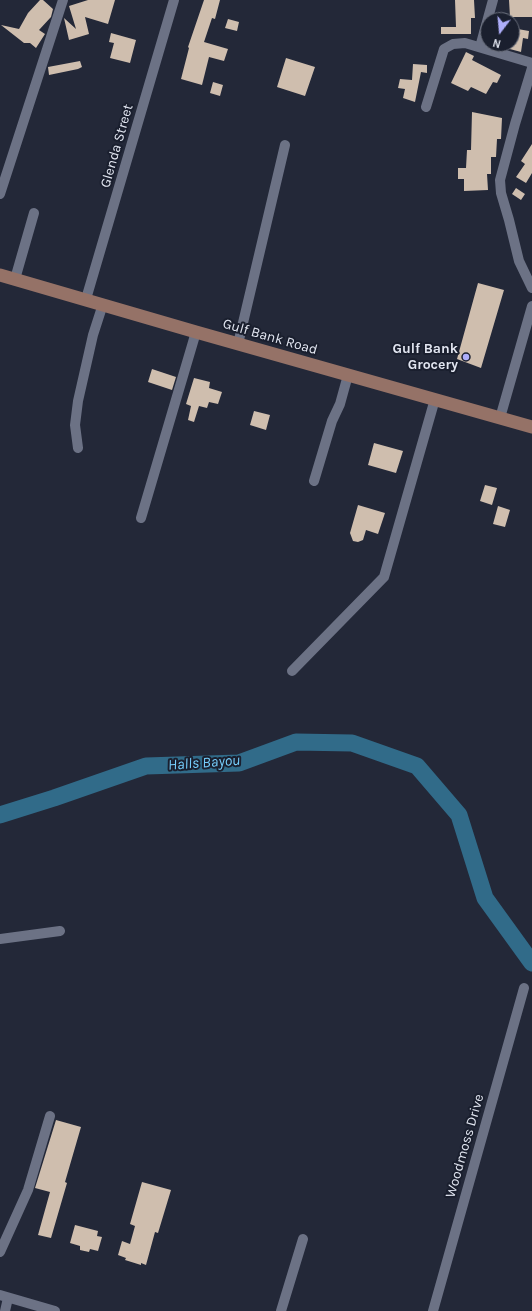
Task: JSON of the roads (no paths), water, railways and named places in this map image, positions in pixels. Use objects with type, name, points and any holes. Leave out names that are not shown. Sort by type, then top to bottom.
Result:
[{"type":"main road","name":"Gulf Bank Road","points":[[0,275],[532,427]]},
{"type":"street","points":[[0,194],[63,0]]},
{"type":"street","name":"Glenda Street","points":[[86,299],[174,0]]},
{"type":"street","points":[[490,12],[493,0]]},
{"type":"street","points":[[426,107],[444,50],[453,44],[465,43],[480,47]]},
{"type":"street","points":[[496,52],[532,63]]},
{"type":"street","points":[[532,68],[514,124],[500,180],[501,193],[519,261],[532,288]]},
{"type":"street","points":[[238,344],[285,145]]},
{"type":"street","points":[[15,279],[34,213]]},
{"type":"street","points":[[78,448],[75,425],[78,402],[93,335],[103,304]]},
{"type":"street","points":[[500,418],[532,306]]},
{"type":"street","points":[[141,518],[196,332]]},
{"type":"street","points":[[314,481],[332,421],[340,404],[348,375]]},
{"type":"street","points":[[292,672],[384,577],[435,400]]},
{"type":"street","points":[[0,939],[60,931]]},
{"type":"street","name":"Woodmoss Drive","points":[[433,1311],[524,988]]},
{"type":"street","points":[[0,1252],[29,1185],[50,1116]]},
{"type":"street","points":[[281,1311],[303,1239]]},
{"type":"street","points":[[5,1311],[4,1297],[55,1311]]},
{"type":"waterway","name":"Halls Bayou","points":[[0,815],[146,766],[239,763],[296,742],[352,743],[417,766],[459,815],[485,898],[532,963]]},
{"type":"place","name":"Gulf Bank Grocery","points":[[466,357]]}]
